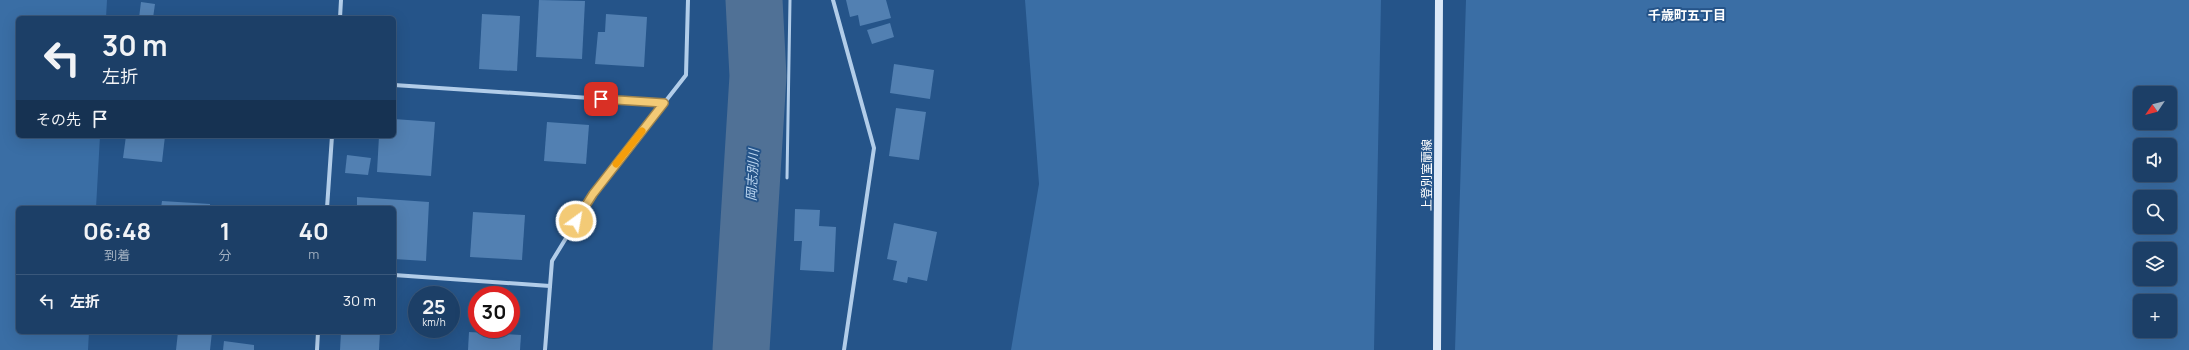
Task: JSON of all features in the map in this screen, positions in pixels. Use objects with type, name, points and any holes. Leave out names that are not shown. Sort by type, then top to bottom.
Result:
[{"type":"main road","name":"上登別室蘭線","points":[[1437,350],[1439,0]]},
{"type":"street","points":[[340,16],[341,0]]},
{"type":"street","points":[[545,350],[552,261],[593,194],[686,75],[688,0]]},
{"type":"street","points":[[833,0],[874,148],[844,350]]},
{"type":"street","points":[[396,85],[664,103]]},
{"type":"street","points":[[327,206],[332,138]]},
{"type":"street","points":[[396,275],[550,286]]},
{"type":"street","points":[[317,350],[318,334]]},
{"type":"lane","points":[[787,178],[790,0]]},
{"type":"shaded area","points":[[0,0],[107,0],[106,16],[16,16],[16,138],[100,138],[96,206],[16,206],[16,334],[89,334],[88,350],[0,350]]},
{"type":"shaded area","points":[[1025,0],[1381,0],[1374,350],[1011,350],[1039,184]]},
{"type":"shaded area","points":[[1466,0],[2189,0],[2189,350],[1455,350]]},
{"type":"building","points":[[539,0],[585,1],[582,59],[536,57]]},
{"type":"building","points":[[846,0],[886,0],[891,18],[860,26],[858,15],[850,17]]},
{"type":"building","points":[[141,2],[155,4],[153,16],[139,16]]},
{"type":"building","points":[[482,14],[520,16],[517,71],[479,69]]},
{"type":"building","points":[[606,14],[647,17],[644,67],[595,64],[598,32],[605,32]]},
{"type":"building","points":[[890,23],[894,37],[872,44],[867,30]]},
{"type":"building","points":[[894,64],[934,70],[930,99],[890,93]]},
{"type":"building","points":[[896,108],[926,112],[919,160],[889,156]]},
{"type":"building","points":[[396,119],[435,122],[431,176],[377,172],[379,138],[396,138]]},
{"type":"building","points":[[547,122],[589,125],[586,164],[544,161]]},
{"type":"building","points":[[126,138],[165,138],[162,162],[123,158]]},
{"type":"building","points":[[347,155],[371,158],[368,175],[345,173]]},
{"type":"building","points":[[357,197],[429,202],[426,261],[396,259],[396,206],[357,206]]},
{"type":"building","points":[[162,201],[210,204],[210,206],[161,206]]},
{"type":"building","points":[[795,209],[820,210],[819,226],[836,227],[834,272],[800,270],[802,241],[794,241]]},
{"type":"building","points":[[473,212],[525,215],[522,260],[470,257]]},
{"type":"building","points":[[894,223],[937,232],[927,281],[908,277],[907,283],[893,280],[897,261],[887,259]]},
{"type":"building","points":[[178,334],[212,334],[210,350],[176,350]]},
{"type":"building","points":[[341,334],[380,334],[379,350],[340,350]]},
{"type":"building","points":[[521,335],[520,350],[468,350],[469,338],[520,338]]},
{"type":"building","points":[[224,341],[254,345],[254,350],[223,350]]},
{"type":"waterway","name":"岡志別川","points":[[741,350],[758,76],[754,0]]},
{"type":"slow traffic","points":[[616,164],[642,131]]},
{"type":"district","name":"千歳町五丁目","points":[[1687,15]]},
{"type":"route","points":[[576,221],[593,194],[664,103],[601,99]]}]
